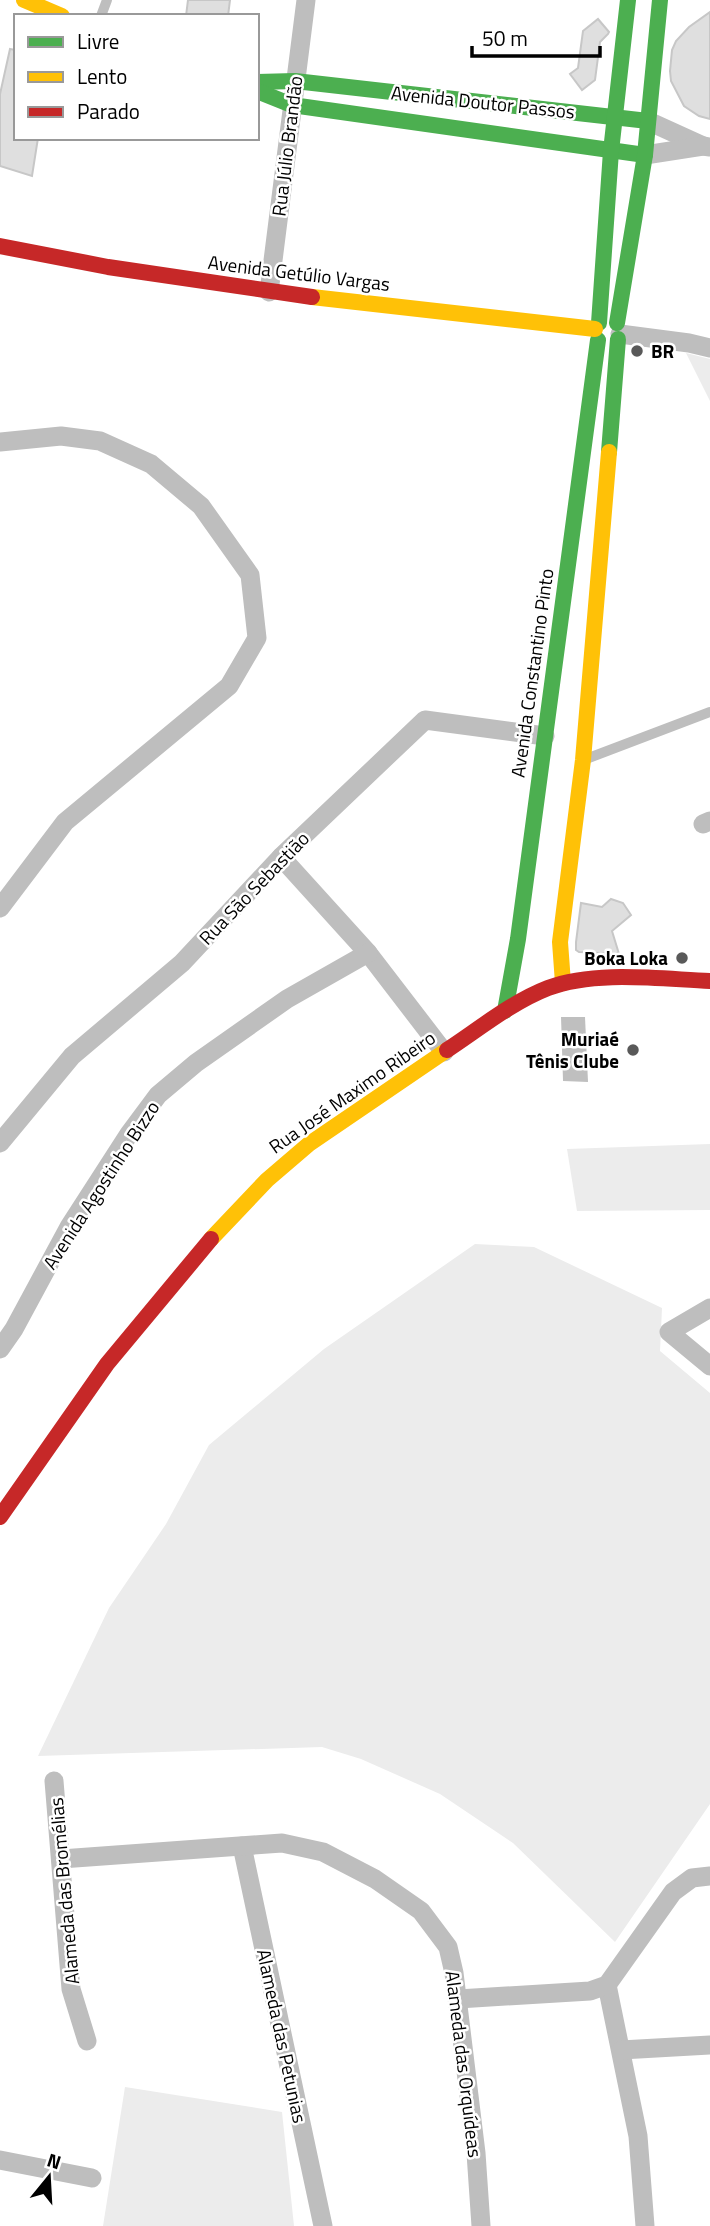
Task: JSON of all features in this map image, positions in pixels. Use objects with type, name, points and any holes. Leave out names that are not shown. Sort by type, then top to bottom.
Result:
[{"type":"street","points":[[24,0],[57,14]]},
{"type":"street","name":"Rua Júlio Brandão","points":[[269,292],[306,0]]},
{"type":"street","name":"Avenida Constantino Pinto","points":[[505,1011],[519,939],[594,368],[611,150],[628,0]]},
{"type":"street","points":[[563,983],[560,942],[583,760],[619,332],[645,156],[660,0]]},
{"type":"street","name":"Avenida Doutor Passos","points":[[259,82],[295,81],[648,121],[706,146]]},
{"type":"street","name":"Avenida Doutor Passos","points":[[259,93],[292,105],[645,156],[706,146]]},
{"type":"street","name":"Avenida Getúlio Vargas","points":[[0,246],[108,267],[269,292],[597,331]]},
{"type":"street","points":[[619,332],[608,344],[597,331],[607,319],[619,332],[710,348]]},
{"type":"street","points":[[594,368],[605,362],[611,363],[616,369]]},
{"type":"street","points":[[0,442],[61,436],[100,441],[151,464],[201,506],[250,575],[257,638],[229,686],[65,822],[0,908]]},
{"type":"street","name":"Rua São Sebastião","points":[[0,1143],[72,1056],[182,963],[281,857],[425,720],[545,736]]},
{"type":"street","points":[[534,815],[577,818]]},
{"type":"street","points":[[281,857],[368,953],[444,1052]]},
{"type":"street","name":"Avenida Agostinho Bizzo","points":[[0,1349],[14,1329],[69,1227],[129,1134],[158,1095],[196,1063],[286,999],[368,953]]},
{"type":"street","name":"Rua José Maximo Ribeiro","points":[[0,1517],[107,1364],[225,1223],[267,1180],[309,1144],[505,1011],[539,992],[563,983],[608,979],[710,981]]},
{"type":"street","points":[[710,1308],[669,1332],[710,1366]]},
{"type":"street","name":"Alameda das Bromélias","points":[[54,1781],[72,1989],[88,2041]]},
{"type":"street","name":"Alameda das Orquídeas","points":[[61,1860],[282,1843],[323,1852],[375,1880],[421,1911],[448,1947],[454,1973],[476,2153],[481,2226]]},
{"type":"street","name":"Alameda das Petunias","points":[[242,1846],[323,2226]]},
{"type":"street","points":[[458,2000],[590,1991],[607,1985],[673,1892],[692,1878],[710,1876]]},
{"type":"street","points":[[607,1985],[638,2136],[645,2226]]},
{"type":"street","points":[[621,2050],[710,2045]]},
{"type":"street","points":[[0,2160],[92,2178]]},
{"type":"lane","points":[[583,760],[710,712]]},
{"type":"shaded area","points":[[686,353],[710,359],[710,401]]},
{"type":"shaded area","points":[[561,1017],[585,1017],[588,1082],[563,1081]]},
{"type":"shaded area","points":[[710,1144],[710,1210],[577,1211],[567,1149]]},
{"type":"shaded area","points":[[475,1244],[534,1247],[662,1308],[660,1351],[710,1393],[710,1804],[615,1942],[513,1843],[440,1794],[361,1759],[322,1747],[38,1756],[109,1608],[166,1524],[209,1445],[324,1349]]},
{"type":"shaded area","points":[[125,2087],[282,2112],[294,2226],[103,2226]]},
{"type":"building","points":[[188,0],[230,0],[228,14],[186,14]]},
{"type":"building","points":[[710,12],[710,119],[699,116],[684,106],[671,81],[670,71],[672,50],[676,41],[689,27]]},
{"type":"building","points":[[598,19],[609,32],[600,42],[595,80],[582,90],[570,74],[578,68],[583,31]]},
{"type":"building","points":[[10,49],[14,50],[14,140],[38,140],[32,176],[0,166],[0,94]]},
{"type":"building","points":[[611,899],[623,903],[631,915],[612,931],[619,954],[579,952],[576,950],[576,942],[581,903],[602,907]]},
{"type":"traffic: fast","points":[[599,323],[611,151],[628,0]]},
{"type":"traffic: fast","points":[[617,323],[645,155],[660,0]]},
{"type":"traffic: fast","points":[[259,82],[295,81],[648,121]]},
{"type":"traffic: fast","points":[[259,92],[292,105],[645,155]]},
{"type":"traffic: fast","points":[[609,452],[618,339]]},
{"type":"traffic: fast","points":[[505,1011],[518,939],[598,340]]},
{"type":"traffic: slow","points":[[24,0],[57,14]]},
{"type":"traffic: slow","points":[[312,297],[595,329]]},
{"type":"traffic: slow","points":[[563,983],[560,942],[583,760],[609,452]]},
{"type":"traffic: slow","points":[[211,1239],[267,1180],[309,1144],[447,1050]]},
{"type":"traffic: jam","points":[[0,246],[108,267],[312,297]]},
{"type":"traffic: jam","points":[[447,1050],[522,1001],[566,982],[607,977],[710,981]]},
{"type":"traffic: jam","points":[[0,1517],[107,1364],[211,1239]]},
{"type":"place","name":"BR","points":[[637,351]]},
{"type":"place","name":"Boka Loka","points":[[682,958]]},
{"type":"place","name":"Muriaé Tênis Clube","points":[[633,1050]]}]
